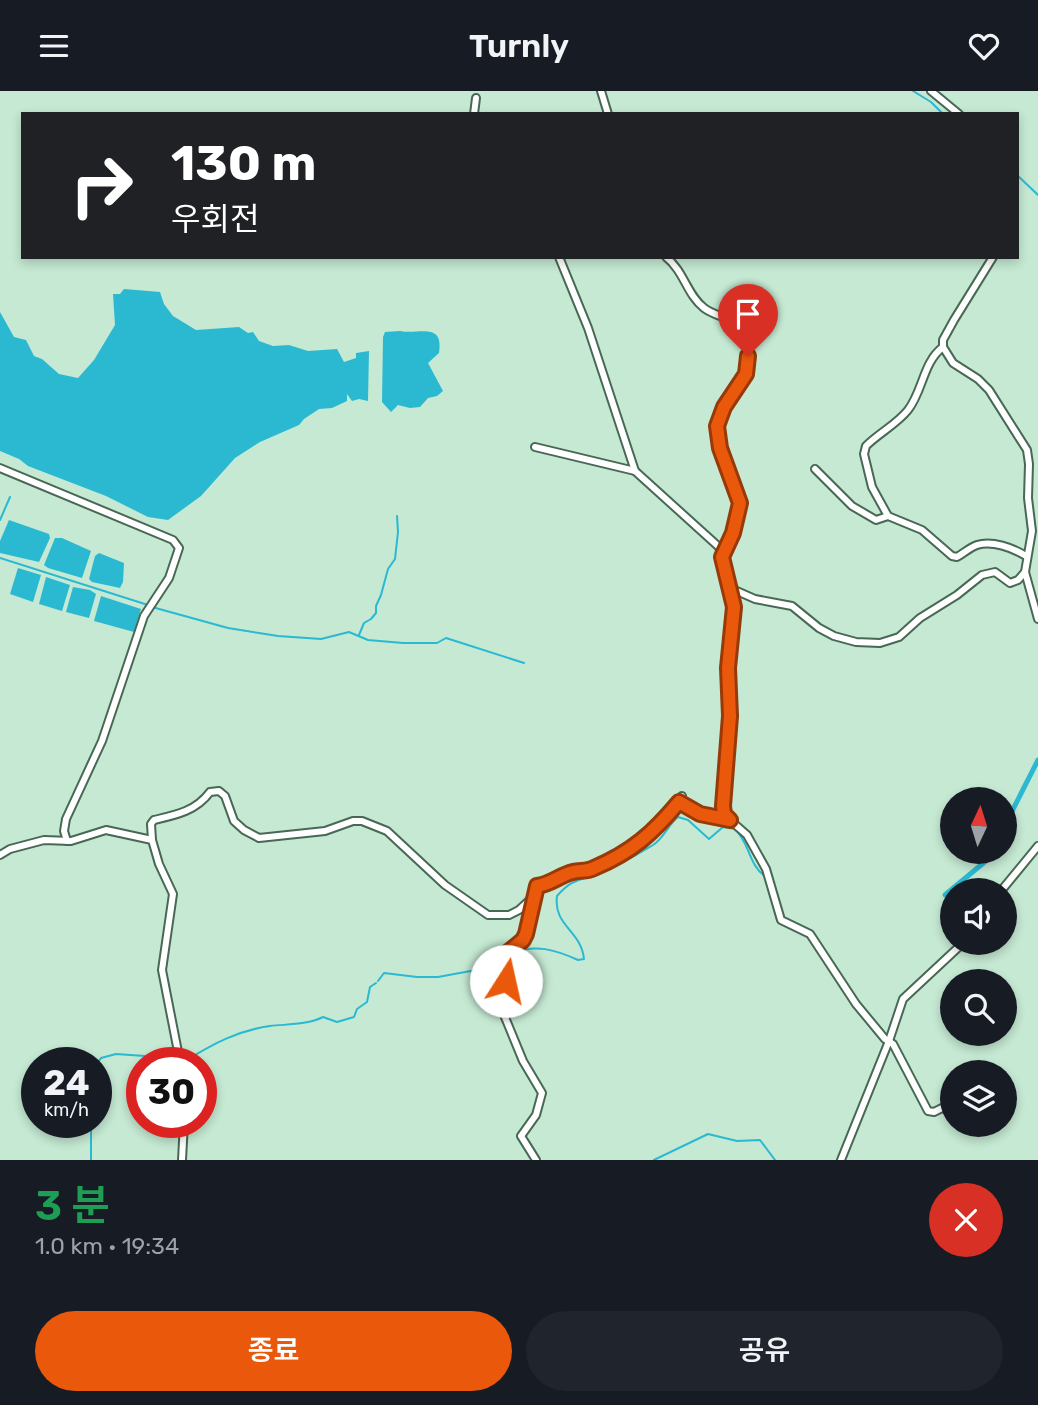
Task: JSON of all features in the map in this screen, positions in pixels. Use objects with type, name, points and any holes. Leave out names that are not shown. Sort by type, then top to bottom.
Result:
[{"type":"street","points":[[601,91],[607,112]]},
{"type":"street","points":[[931,91],[957,112]]},
{"type":"street","points":[[474,112],[476,98]]},
{"type":"street","points":[[560,259],[588,328],[635,471],[675,510],[716,544],[722,557],[733,613],[728,668],[730,716],[724,814],[747,835],[766,869],[781,920],[810,934],[852,1000],[893,1044],[928,1111],[940,1109]]},
{"type":"street","points":[[668,259],[677,266],[699,303],[705,309],[741,327],[748,339],[749,369],[724,407],[717,426],[720,448],[740,503],[733,533],[722,557]]},
{"type":"street","points":[[992,259],[954,320],[943,340],[943,347],[953,363],[978,379],[989,390],[1027,450],[1032,531],[1025,572],[1038,619]]},
{"type":"street","points":[[943,347],[931,362],[919,393],[908,411],[864,450],[872,487],[888,516],[922,530],[953,556],[957,557],[984,544],[1006,546],[1026,556]]},
{"type":"street","points":[[535,447],[635,471]]},
{"type":"street","points":[[0,468],[173,540],[179,548],[169,578],[144,616],[102,741],[66,819],[64,831],[67,841]]},
{"type":"street","points":[[815,469],[859,512],[876,520],[888,516]]},
{"type":"street","points":[[730,588],[755,599],[792,606],[834,636],[856,642],[880,643],[899,637],[919,618],[957,595],[982,575],[995,572],[1010,583],[1018,580],[1025,572]]},
{"type":"street","points":[[177,1047],[162,970],[173,894],[156,856],[151,824],[154,820],[193,809],[204,801],[210,792],[215,790],[225,796],[232,817],[259,838],[325,831],[353,821],[362,821],[387,831],[445,885],[488,915],[509,915],[533,897]]},
{"type":"street","points":[[536,1160],[521,1136],[536,1115],[542,1093],[523,1061],[502,1006],[507,974],[506,954],[523,940],[526,934],[537,886],[551,883],[574,871],[595,868],[614,860],[641,843],[680,799],[700,814],[730,820]]},
{"type":"street","points":[[0,855],[10,849],[44,840],[67,841],[106,830],[152,840]]},
{"type":"street","points":[[1012,878],[1038,846]]},
{"type":"street","points":[[841,1160],[903,999],[950,955]]},
{"type":"street","points":[[182,1160],[183,1138]]},
{"type":"water","points":[[124,289],[160,292],[164,304],[173,316],[196,330],[239,327],[248,333],[253,332],[259,341],[273,346],[289,345],[308,351],[337,349],[344,362],[356,358],[356,353],[369,351],[368,401],[352,401],[347,394],[347,401],[332,408],[319,409],[299,425],[260,442],[235,458],[201,496],[168,520],[148,517],[106,496],[28,466],[0,451],[0,312],[14,337],[26,340],[34,356],[42,359],[59,374],[78,378],[94,360],[115,325],[113,294],[120,294]]},
{"type":"water","points":[[428,331],[438,337],[439,353],[428,363],[443,391],[428,398],[420,407],[398,405],[391,412],[382,402],[383,337],[385,332]]},
{"type":"water","points":[[9,520],[49,534],[50,538],[39,562],[0,553],[0,541]]},
{"type":"water","points":[[55,538],[62,538],[91,551],[82,578],[44,565]]},
{"type":"water","points":[[99,553],[124,563],[120,588],[89,579],[95,556]]},
{"type":"water","points":[[18,568],[41,575],[33,602],[10,594]]},
{"type":"water","points":[[46,577],[70,585],[62,611],[39,604]]},
{"type":"water","points":[[73,587],[96,594],[89,618],[66,612]]},
{"type":"water","points":[[101,596],[141,609],[134,632],[94,621]]},
{"type":"waterway","points":[[913,91],[941,112]]},
{"type":"waterway","points":[[1019,177],[1038,195]]},
{"type":"waterway","points":[[0,520],[10,497]]},
{"type":"waterway","points":[[359,635],[364,623],[376,613],[388,569],[395,559],[397,516]]},
{"type":"waterway","points":[[0,558],[148,605]]},
{"type":"waterway","points":[[152,607],[228,628],[278,636],[321,639],[349,632],[368,640],[403,643],[437,643],[446,638],[524,663]]},
{"type":"waterway","points":[[1017,801],[1038,760]]},
{"type":"waterway","points":[[512,954],[537,948],[562,953],[578,960],[584,959],[578,941],[559,914],[557,896],[574,882],[609,869],[653,845],[678,817],[688,820],[709,839],[723,827],[735,829],[756,866],[766,877]]},
{"type":"waterway","points":[[965,878],[981,865]]},
{"type":"waterway","points":[[378,981],[384,973],[438,977],[476,970],[504,956]]},
{"type":"waterway","points":[[209,1047],[246,1031],[270,1026],[304,1023],[323,1017],[337,1022],[354,1017],[357,1009],[367,1002],[370,987],[376,983]]},
{"type":"waterway","points":[[112,1055],[126,1055]]},
{"type":"waterway","points":[[654,1160],[708,1134],[737,1141],[760,1140],[775,1160]]},
{"type":"waterway","points":[[91,1138],[91,1160]]},
{"type":"route","points":[[506,981],[506,954],[519,944],[526,934],[537,886],[551,883],[574,871],[590,870],[614,860],[649,836],[679,802],[700,814],[730,820],[724,814],[723,806],[730,716],[728,668],[734,607],[722,557],[733,533],[740,503],[720,448],[717,426],[724,407],[749,369],[748,356]]}]
